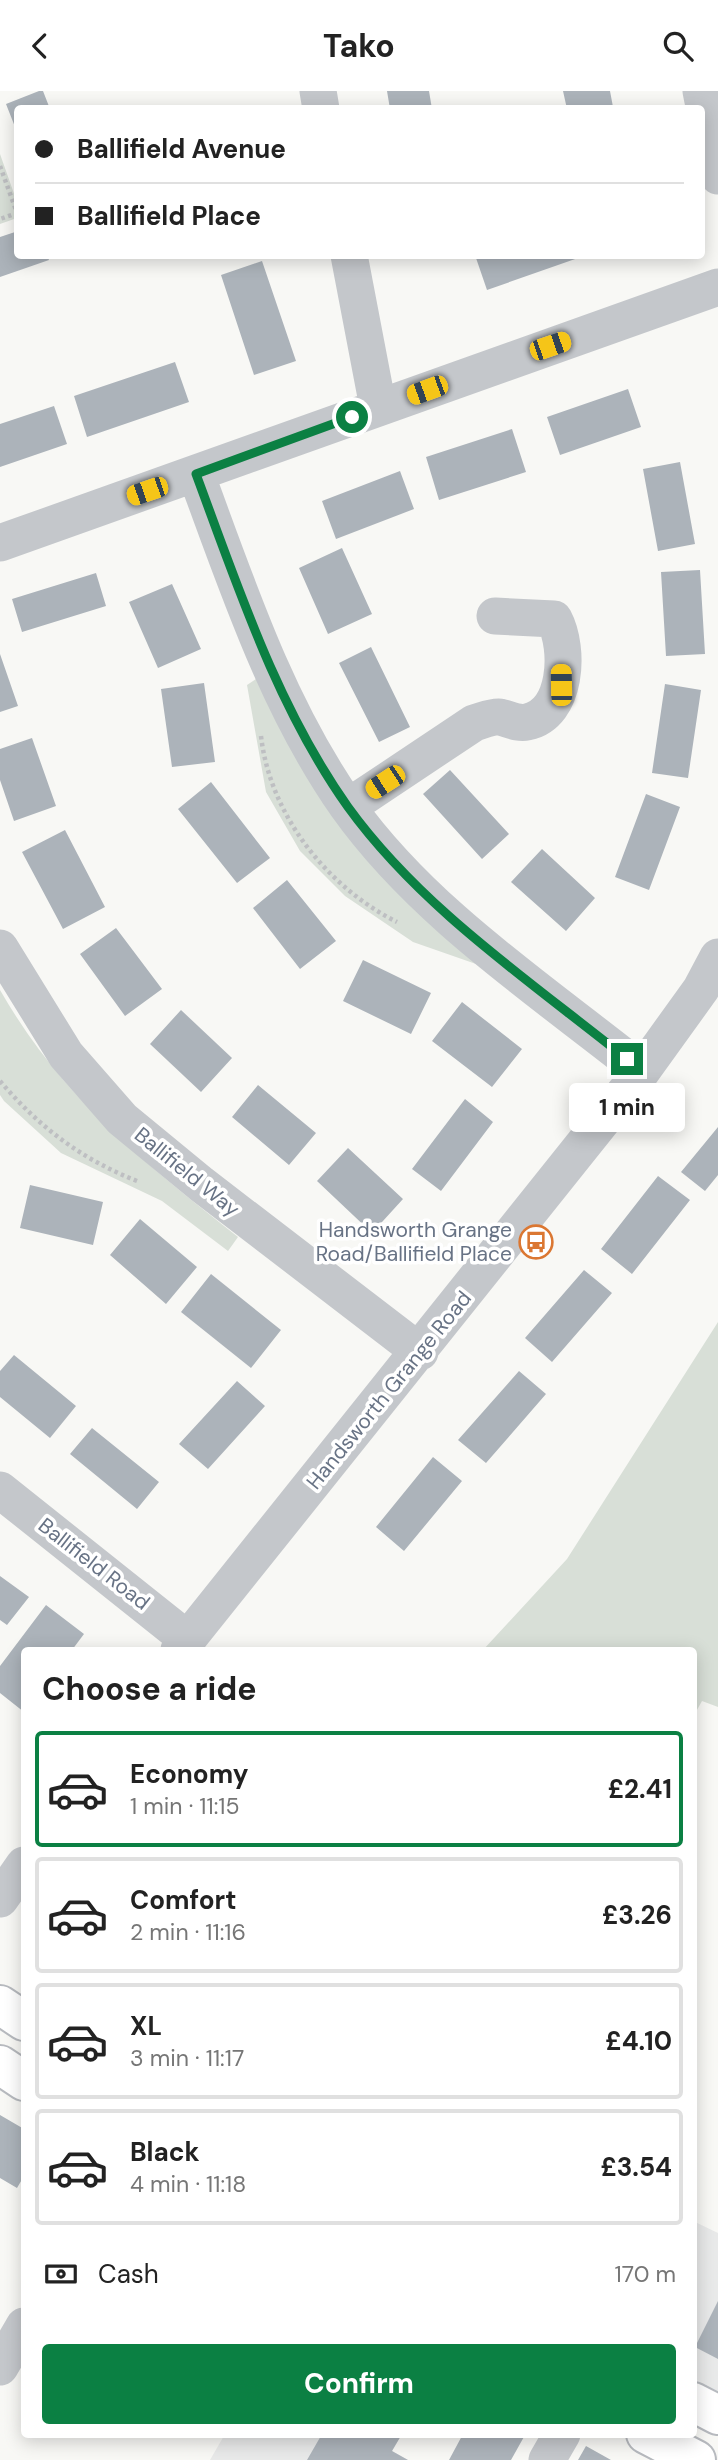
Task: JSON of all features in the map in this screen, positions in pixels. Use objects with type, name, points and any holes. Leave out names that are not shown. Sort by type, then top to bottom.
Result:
[{"type":"main road","points":[[0,2005],[21,2019]]},
{"type":"main road","points":[[0,2065],[21,2079]]},
{"type":"main road","points":[[697,2404],[718,2415]]},
{"type":"main road","points":[[654,2438],[696,2460]]},
{"type":"street","points":[[705,111],[718,176]]},
{"type":"street","points":[[350,259],[378,407]]},
{"type":"street","points":[[0,543],[718,287]]},
{"type":"street","points":[[196,474],[249,618],[281,690],[317,758],[348,807],[430,898],[642,1071]]},
{"type":"street","points":[[348,807],[474,723],[497,716],[523,723],[539,719],[549,709],[561,685],[560,630],[554,619],[495,616]]},
{"type":"street","name":"Ballifield Way","points":[[0,949],[66,1055],[122,1119],[201,1184],[420,1352]]},
{"type":"street","name":"Handsworth Grange Road","points":[[183,1644],[420,1352],[642,1071],[701,989],[718,957]]},
{"type":"street","name":"Ballifield Road","points":[[0,1490],[183,1644]]},
{"type":"street","points":[[0,1899],[21,1869]]},
{"type":"street","points":[[0,2367],[21,2331]]},
{"type":"street","points":[[547,2460],[560,2438]]},
{"type":"path","points":[[0,166],[14,205]]},
{"type":"path","points":[[0,1081],[58,1140],[103,1168],[145,1185]]},
{"type":"shaded area","points":[[0,154],[14,194],[14,219],[0,224]]},
{"type":"shaded area","points":[[256,679],[476,964],[413,942],[345,896],[300,851],[266,792],[247,685]]},
{"type":"shaded area","points":[[0,990],[24,1029],[77,1096],[137,1154],[238,1237],[228,1251],[162,1201],[61,1153],[4,1101],[0,1095]]},
{"type":"shaded area","points":[[718,1322],[718,1707],[702,1701],[697,1710],[697,1647],[486,1647],[567,1559]]},
{"type":"shaded area","points":[[697,2223],[718,2233],[718,2395],[697,2384]]},
{"type":"shaded area","points":[[223,2438],[400,2438],[392,2451],[408,2460],[210,2460]]},
{"type":"building","points":[[43,91],[48,105],[14,105],[14,124],[6,104]]},
{"type":"building","points":[[387,91],[429,91],[431,105],[389,105]]},
{"type":"building","points":[[563,91],[610,91],[613,105],[566,105]]},
{"type":"building","points":[[14,232],[14,259],[49,260],[0,277],[0,237]]},
{"type":"building","points":[[476,259],[575,259],[487,290]]},
{"type":"building","points":[[262,261],[296,361],[254,375],[221,275]]},
{"type":"building","points":[[175,362],[189,402],[87,437],[74,396]]},
{"type":"building","points":[[628,389],[641,427],[560,455],[547,417]]},
{"type":"building","points":[[54,406],[67,444],[0,467],[0,424]]},
{"type":"building","points":[[512,429],[526,472],[439,500],[426,457]]},
{"type":"building","points":[[680,462],[695,544],[658,551],[643,469]]},
{"type":"building","points":[[400,471],[414,509],[336,539],[322,501]]},
{"type":"building","points":[[342,548],[372,614],[328,634],[299,568]]},
{"type":"building","points":[[700,570],[705,654],[666,656],[661,572]]},
{"type":"building","points":[[96,573],[106,606],[22,632],[12,599]]},
{"type":"building","points":[[172,584],[201,649],[158,668],[129,602]]},
{"type":"building","points":[[371,647],[410,727],[379,742],[339,663]]},
{"type":"building","points":[[0,654],[18,706],[0,712]]},
{"type":"building","points":[[204,683],[215,762],[172,767],[161,689]]},
{"type":"building","points":[[665,684],[701,690],[688,778],[652,773]]},
{"type":"building","points":[[32,738],[56,806],[14,821],[0,780],[0,749]]},
{"type":"building","points":[[450,770],[509,834],[482,859],[423,794]]},
{"type":"building","points":[[211,782],[270,858],[237,883],[178,809]]},
{"type":"building","points":[[646,794],[680,807],[649,890],[615,877]]},
{"type":"building","points":[[65,830],[105,907],[63,929],[22,852]]},
{"type":"building","points":[[542,849],[595,898],[566,931],[511,882]]},
{"type":"building","points":[[287,880],[336,941],[300,969],[253,908]]},
{"type":"building","points":[[116,928],[162,989],[125,1016],[80,954]]},
{"type":"building","points":[[363,960],[431,993],[411,1034],[343,1001]]},
{"type":"building","points":[[462,1002],[522,1049],[492,1087],[432,1041]]},
{"type":"building","points":[[181,1010],[232,1058],[201,1092],[150,1044]]},
{"type":"building","points":[[258,1085],[316,1133],[289,1165],[232,1117]]},
{"type":"building","points":[[465,1099],[493,1122],[441,1191],[412,1169]]},
{"type":"building","points":[[718,1127],[718,1175],[705,1191],[681,1172]]},
{"type":"building","points":[[348,1148],[403,1199],[372,1233],[317,1181]]},
{"type":"building","points":[[658,1176],[690,1200],[632,1274],[601,1249]]},
{"type":"building","points":[[30,1185],[103,1202],[93,1245],[20,1228]]},
{"type":"building","points":[[140,1219],[197,1267],[166,1304],[110,1255]]},
{"type":"building","points":[[584,1270],[612,1293],[552,1362],[525,1338]]},
{"type":"building","points":[[211,1274],[281,1330],[251,1368],[181,1312]]},
{"type":"building","points":[[14,1355],[76,1406],[50,1438],[0,1397],[0,1371]]},
{"type":"building","points":[[519,1371],[546,1394],[486,1463],[458,1440]]},
{"type":"building","points":[[237,1381],[265,1406],[208,1469],[179,1444]]},
{"type":"building","points":[[92,1428],[159,1482],[137,1509],[70,1454]]},
{"type":"building","points":[[433,1457],[462,1481],[404,1551],[376,1527]]},
{"type":"building","points":[[0,1576],[29,1597],[7,1625],[0,1620]]},
{"type":"building","points":[[46,1605],[84,1634],[74,1647],[21,1647],[21,1710],[0,1693],[0,1666]]},
{"type":"building","points":[[0,2115],[21,2127],[21,2181],[17,2188],[0,2178]]},
{"type":"building","points":[[718,2301],[718,2359],[697,2348]]},
{"type":"building","points":[[320,2438],[400,2438],[392,2451],[408,2460],[307,2460]]},
{"type":"building","points":[[461,2438],[523,2438],[511,2460],[449,2460]]},
{"type":"building","points":[[586,2446],[611,2460],[578,2460]]},
{"type":"place","name":"Handsworth Grange Road/Ballifield Place","points":[[536,1242]]},
{"type":"route","points":[[352,417],[196,474],[249,618],[281,690],[317,758],[348,807],[389,856],[430,898],[467,930],[627,1059]]}]
